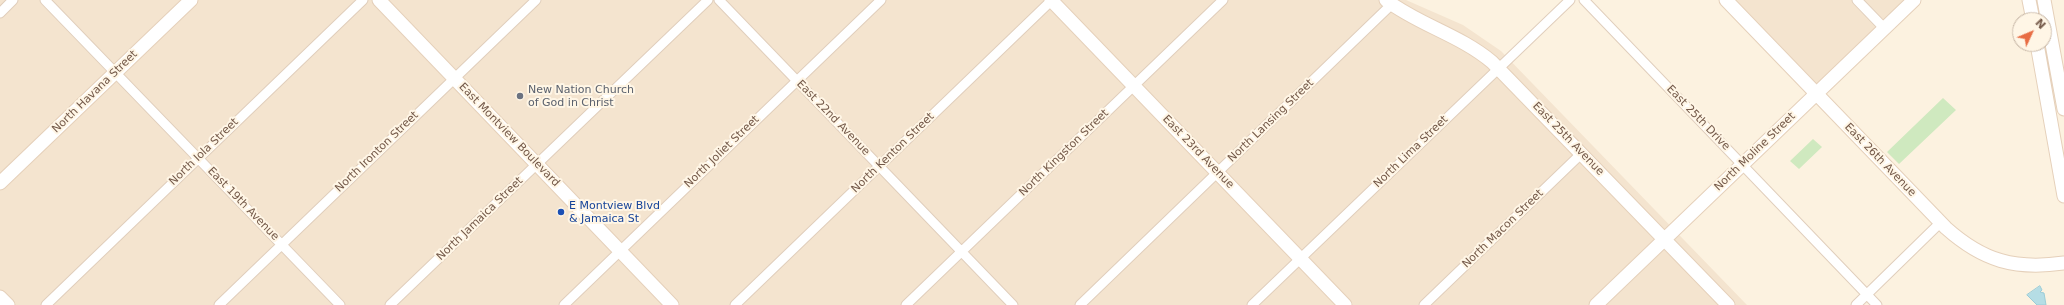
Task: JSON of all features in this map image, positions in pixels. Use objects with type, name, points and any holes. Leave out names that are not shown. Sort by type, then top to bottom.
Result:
[{"type":"street","points":[[0,13],[13,0]]},
{"type":"street","name":"East 19th Avenue","points":[[45,0],[340,305]]},
{"type":"street","name":"North Havana Street","points":[[0,183],[191,0]]},
{"type":"street","name":"North Iola Street","points":[[46,305],[363,0]]},
{"type":"street","name":"East Montview Boulevard","points":[[379,0],[672,305]]},
{"type":"street","name":"North Ironton Street","points":[[219,305],[536,0]]},
{"type":"street","name":"North Jamaica Street","points":[[390,305],[708,0]]},
{"type":"street","name":"East 22nd Avenue","points":[[719,0],[1013,305]]},
{"type":"street","name":"North Joliet Street","points":[[564,305],[881,0]]},
{"type":"street","name":"East 23rd Avenue","points":[[1051,0],[1346,305]]},
{"type":"street","name":"North Kenton Street","points":[[735,305],[1051,0]]},
{"type":"street","name":"North Kingston Street","points":[[906,305],[1223,0]]},
{"type":"street","name":"North Lima Street","points":[[1252,305],[1570,0]]},
{"type":"street","name":"East 25th Drive","points":[[1584,0],[1877,305]]},
{"type":"street","name":"East 26th Avenue","points":[[1726,0],[1940,223],[1968,247],[1996,259],[2032,265],[2064,263]]},
{"type":"street","points":[[1857,0],[1885,29]]},
{"type":"street","name":"North Moline Street","points":[[1596,305],[1914,0]]},
{"type":"street","points":[[2029,0],[2031,12]]},
{"type":"street","points":[[2044,0],[2064,109]]},
{"type":"street","name":"East 25th Avenue","points":[[1389,2],[1418,19],[1468,44],[1499,68],[1728,305]]},
{"type":"street","name":"North Lansing Street","points":[[1080,305],[1218,173],[1389,2]]},
{"type":"street","points":[[2038,52],[2064,196]]},
{"type":"street","name":"North Macon Street","points":[[1424,305],[1582,153]]},
{"type":"street","points":[[1856,305],[1940,223]]},
{"type":"street","points":[[0,297],[8,305]]},
{"type":"shaded area","points":[[0,0],[1406,0],[1463,25],[1501,51],[1747,305],[0,305]]},
{"type":"shaded area","points":[[1733,0],[1904,0],[1816,86]]},
{"type":"green space","points":[[1943,98],[1956,110],[1899,164],[1887,152]]},
{"type":"green space","points":[[1813,139],[1822,147],[1799,169],[1790,161]]},
{"type":"water","points":[[2040,286],[2042,290],[2040,292],[2044,293],[2046,305],[2037,305],[2027,295]]},
{"type":"place","name":"New Nation Church of God in Christ","points":[[520,96]]},
{"type":"place","name":"E Montview Blvd & Jamaica St","points":[[561,212]]}]
